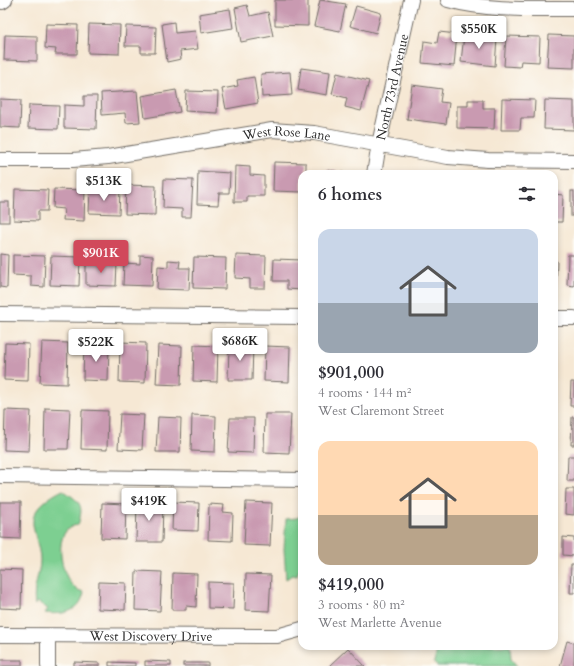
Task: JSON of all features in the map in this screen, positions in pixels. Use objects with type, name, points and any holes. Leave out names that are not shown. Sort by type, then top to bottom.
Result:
[{"type":"street","name":"North 73rd Avenue","points":[[375,170],[378,144],[411,0]]},
{"type":"street","points":[[448,0],[469,6],[496,9],[574,9]]},
{"type":"street","name":"West Rose Lane","points":[[0,160],[73,160],[108,157],[272,130],[314,133],[448,157],[488,160],[574,161]]},
{"type":"street","points":[[0,314],[298,317]]},
{"type":"street","points":[[558,318],[574,318]]},
{"type":"street","points":[[0,476],[298,480]]},
{"type":"street","name":"West Discovery Drive","points":[[0,635],[277,636],[298,631]]},
{"type":"street","points":[[48,636],[48,666]]},
{"type":"green space","points":[[63,490],[77,501],[81,507],[81,512],[78,525],[70,528],[64,534],[61,543],[62,563],[70,582],[76,589],[84,592],[79,604],[69,611],[58,614],[45,613],[48,609],[38,602],[35,605],[34,598],[40,560],[33,520],[34,515],[40,506],[49,498]]},
{"type":"green space","points":[[297,518],[298,571],[297,576],[292,575],[286,579],[284,549],[286,519]]},
{"type":"green space","points":[[437,650],[510,650],[511,659],[517,666],[437,666],[434,663]]},
{"type":"building","points":[[275,0],[308,0],[308,26],[275,25]]},
{"type":"building","points":[[320,0],[346,4],[340,31],[314,26]]},
{"type":"building","points":[[247,5],[250,16],[268,12],[273,36],[241,42],[235,8]]},
{"type":"building","points":[[356,6],[381,13],[376,33],[350,26]]},
{"type":"building","points":[[230,9],[233,28],[201,33],[199,14]]},
{"type":"building","points":[[174,22],[175,33],[195,31],[198,49],[180,51],[181,59],[167,62],[162,24]]},
{"type":"building","points":[[46,24],[78,25],[77,54],[55,54],[56,49],[45,48]]},
{"type":"building","points":[[89,24],[120,25],[119,54],[88,53]]},
{"type":"building","points":[[126,26],[156,27],[155,53],[141,53],[141,46],[125,46]]},
{"type":"building","points":[[439,32],[457,34],[454,66],[422,63],[424,41],[437,43]]},
{"type":"building","points":[[5,35],[37,36],[37,61],[4,60]]},
{"type":"building","points":[[464,35],[497,38],[495,66],[461,62]]},
{"type":"building","points":[[549,35],[574,36],[574,68],[547,67]]},
{"type":"building","points":[[506,36],[540,37],[539,62],[521,61],[520,67],[504,66]]},
{"type":"building","points":[[301,68],[330,72],[327,95],[298,90]]},
{"type":"building","points":[[290,72],[292,95],[262,97],[261,74]]},
{"type":"building","points":[[337,73],[369,81],[361,111],[345,107],[347,98],[332,94]]},
{"type":"building","points":[[254,77],[258,103],[226,109],[222,89],[238,86],[237,80]]},
{"type":"building","points":[[412,85],[442,89],[440,102],[449,103],[446,124],[407,119]]},
{"type":"building","points":[[176,90],[180,112],[145,118],[142,96]]},
{"type":"building","points":[[137,91],[140,122],[126,123],[125,113],[102,115],[101,93]]},
{"type":"building","points":[[186,91],[218,92],[217,113],[185,111]]},
{"type":"building","points":[[84,96],[97,96],[96,129],[64,128],[64,105],[84,106]]},
{"type":"building","points":[[0,99],[21,100],[20,128],[0,127]]},
{"type":"building","points":[[502,99],[535,100],[534,118],[521,118],[520,130],[501,130]]},
{"type":"building","points":[[468,100],[483,100],[483,108],[495,108],[494,129],[457,128],[457,106],[468,106]]},
{"type":"building","points":[[545,100],[574,101],[574,130],[544,129]]},
{"type":"building","points":[[29,105],[59,106],[58,129],[28,128]]},
{"type":"building","points":[[274,162],[306,163],[306,170],[298,170],[298,192],[273,191]]},
{"type":"building","points":[[235,166],[250,167],[250,175],[264,176],[264,196],[247,196],[247,202],[234,202]]},
{"type":"building","points":[[198,171],[230,173],[229,193],[219,193],[218,205],[197,204]]},
{"type":"building","points":[[164,179],[193,180],[191,217],[182,217],[182,209],[163,208]]},
{"type":"building","points":[[126,185],[156,186],[155,215],[125,214]]},
{"type":"building","points":[[15,189],[48,190],[47,211],[38,211],[38,221],[14,220]]},
{"type":"building","points":[[54,189],[85,190],[84,221],[63,220],[64,209],[53,208]]},
{"type":"building","points":[[90,189],[120,190],[119,214],[89,213]]},
{"type":"building","points":[[571,191],[574,191],[574,216],[571,216]]},
{"type":"building","points":[[558,194],[563,195],[562,222],[558,222]]},
{"type":"building","points":[[0,202],[9,202],[9,222],[0,222]]},
{"type":"building","points":[[0,254],[8,255],[7,288],[0,287]]},
{"type":"building","points":[[13,255],[45,256],[44,287],[31,286],[31,276],[13,275]]},
{"type":"building","points":[[140,255],[153,256],[152,286],[123,285],[124,263],[140,264]]},
{"type":"building","points":[[236,255],[266,256],[265,288],[250,288],[250,279],[235,278]]},
{"type":"building","points":[[568,255],[574,255],[574,286],[567,285]]},
{"type":"building","points":[[51,256],[80,257],[79,286],[50,285]]},
{"type":"building","points":[[194,257],[226,258],[225,289],[193,288]]},
{"type":"building","points":[[274,259],[298,260],[298,290],[287,289],[287,281],[273,281]]},
{"type":"building","points":[[168,260],[180,261],[179,268],[190,268],[189,290],[157,289],[158,266],[168,267]]},
{"type":"building","points":[[86,262],[117,263],[116,286],[86,285]]},
{"type":"building","points":[[42,342],[68,343],[67,384],[40,383]]},
{"type":"building","points":[[120,342],[146,343],[145,383],[119,382]]},
{"type":"building","points":[[5,343],[29,344],[28,381],[4,380]]},
{"type":"building","points":[[84,345],[109,345],[108,381],[83,380]]},
{"type":"building","points":[[158,345],[182,346],[181,385],[156,384]]},
{"type":"building","points":[[194,345],[218,346],[217,382],[193,381]]},
{"type":"building","points":[[229,345],[253,345],[252,380],[228,380]]},
{"type":"building","points":[[265,346],[290,347],[289,382],[264,381]]},
{"type":"building","points":[[571,382],[574,382],[574,406],[570,406]]},
{"type":"building","points":[[45,408],[70,409],[68,449],[44,449]]},
{"type":"building","points":[[5,410],[31,411],[29,451],[4,450]]},
{"type":"building","points":[[82,410],[108,411],[107,450],[81,449]]},
{"type":"building","points":[[120,414],[144,415],[142,450],[118,449]]},
{"type":"building","points":[[265,414],[291,414],[289,453],[264,452]]},
{"type":"building","points":[[192,415],[216,416],[215,452],[191,451]]},
{"type":"building","points":[[158,417],[181,418],[180,452],[156,452]]},
{"type":"building","points":[[572,417],[574,417],[574,445],[571,445]]},
{"type":"building","points":[[230,418],[254,418],[253,453],[228,452]]},
{"type":"building","points":[[568,456],[574,456],[574,481],[567,481]]},
{"type":"building","points":[[566,489],[574,489],[574,515],[565,514]]},
{"type":"building","points":[[0,502],[21,502],[20,539],[0,538]]},
{"type":"building","points":[[137,502],[163,503],[162,542],[136,542]]},
{"type":"building","points":[[173,502],[199,503],[198,531],[172,530]]},
{"type":"building","points":[[246,502],[272,503],[270,546],[244,545]]},
{"type":"building","points":[[102,503],[126,504],[125,539],[101,538]]},
{"type":"building","points":[[209,504],[224,505],[223,512],[233,513],[232,541],[208,540]]},
{"type":"building","points":[[563,537],[574,538],[574,556],[563,555]]},
{"type":"building","points":[[571,565],[574,565],[574,593],[570,593]]},
{"type":"building","points":[[0,569],[22,570],[21,609],[0,608]]},
{"type":"building","points":[[136,571],[162,572],[160,611],[135,610]]},
{"type":"building","points":[[173,573],[197,574],[196,607],[186,606],[186,610],[172,610]]},
{"type":"building","points":[[246,574],[271,575],[269,611],[245,610]]},
{"type":"building","points":[[99,582],[126,583],[125,610],[98,609]]},
{"type":"building","points":[[208,582],[234,583],[233,609],[208,608]]},
{"type":"building","points":[[567,641],[574,643],[574,666],[560,666]]},
{"type":"building","points":[[346,650],[350,650],[365,666],[329,666]]},
{"type":"building","points":[[0,660],[22,660],[22,666],[0,666]]},
{"type":"building","points":[[145,661],[171,662],[171,666],[145,666]]},
{"type":"building","points":[[74,662],[99,663],[99,666],[74,666]]},
{"type":"building","points":[[109,662],[135,663],[135,666],[109,666]]},
{"type":"building","points":[[183,663],[208,663],[208,666],[183,666]]}]
